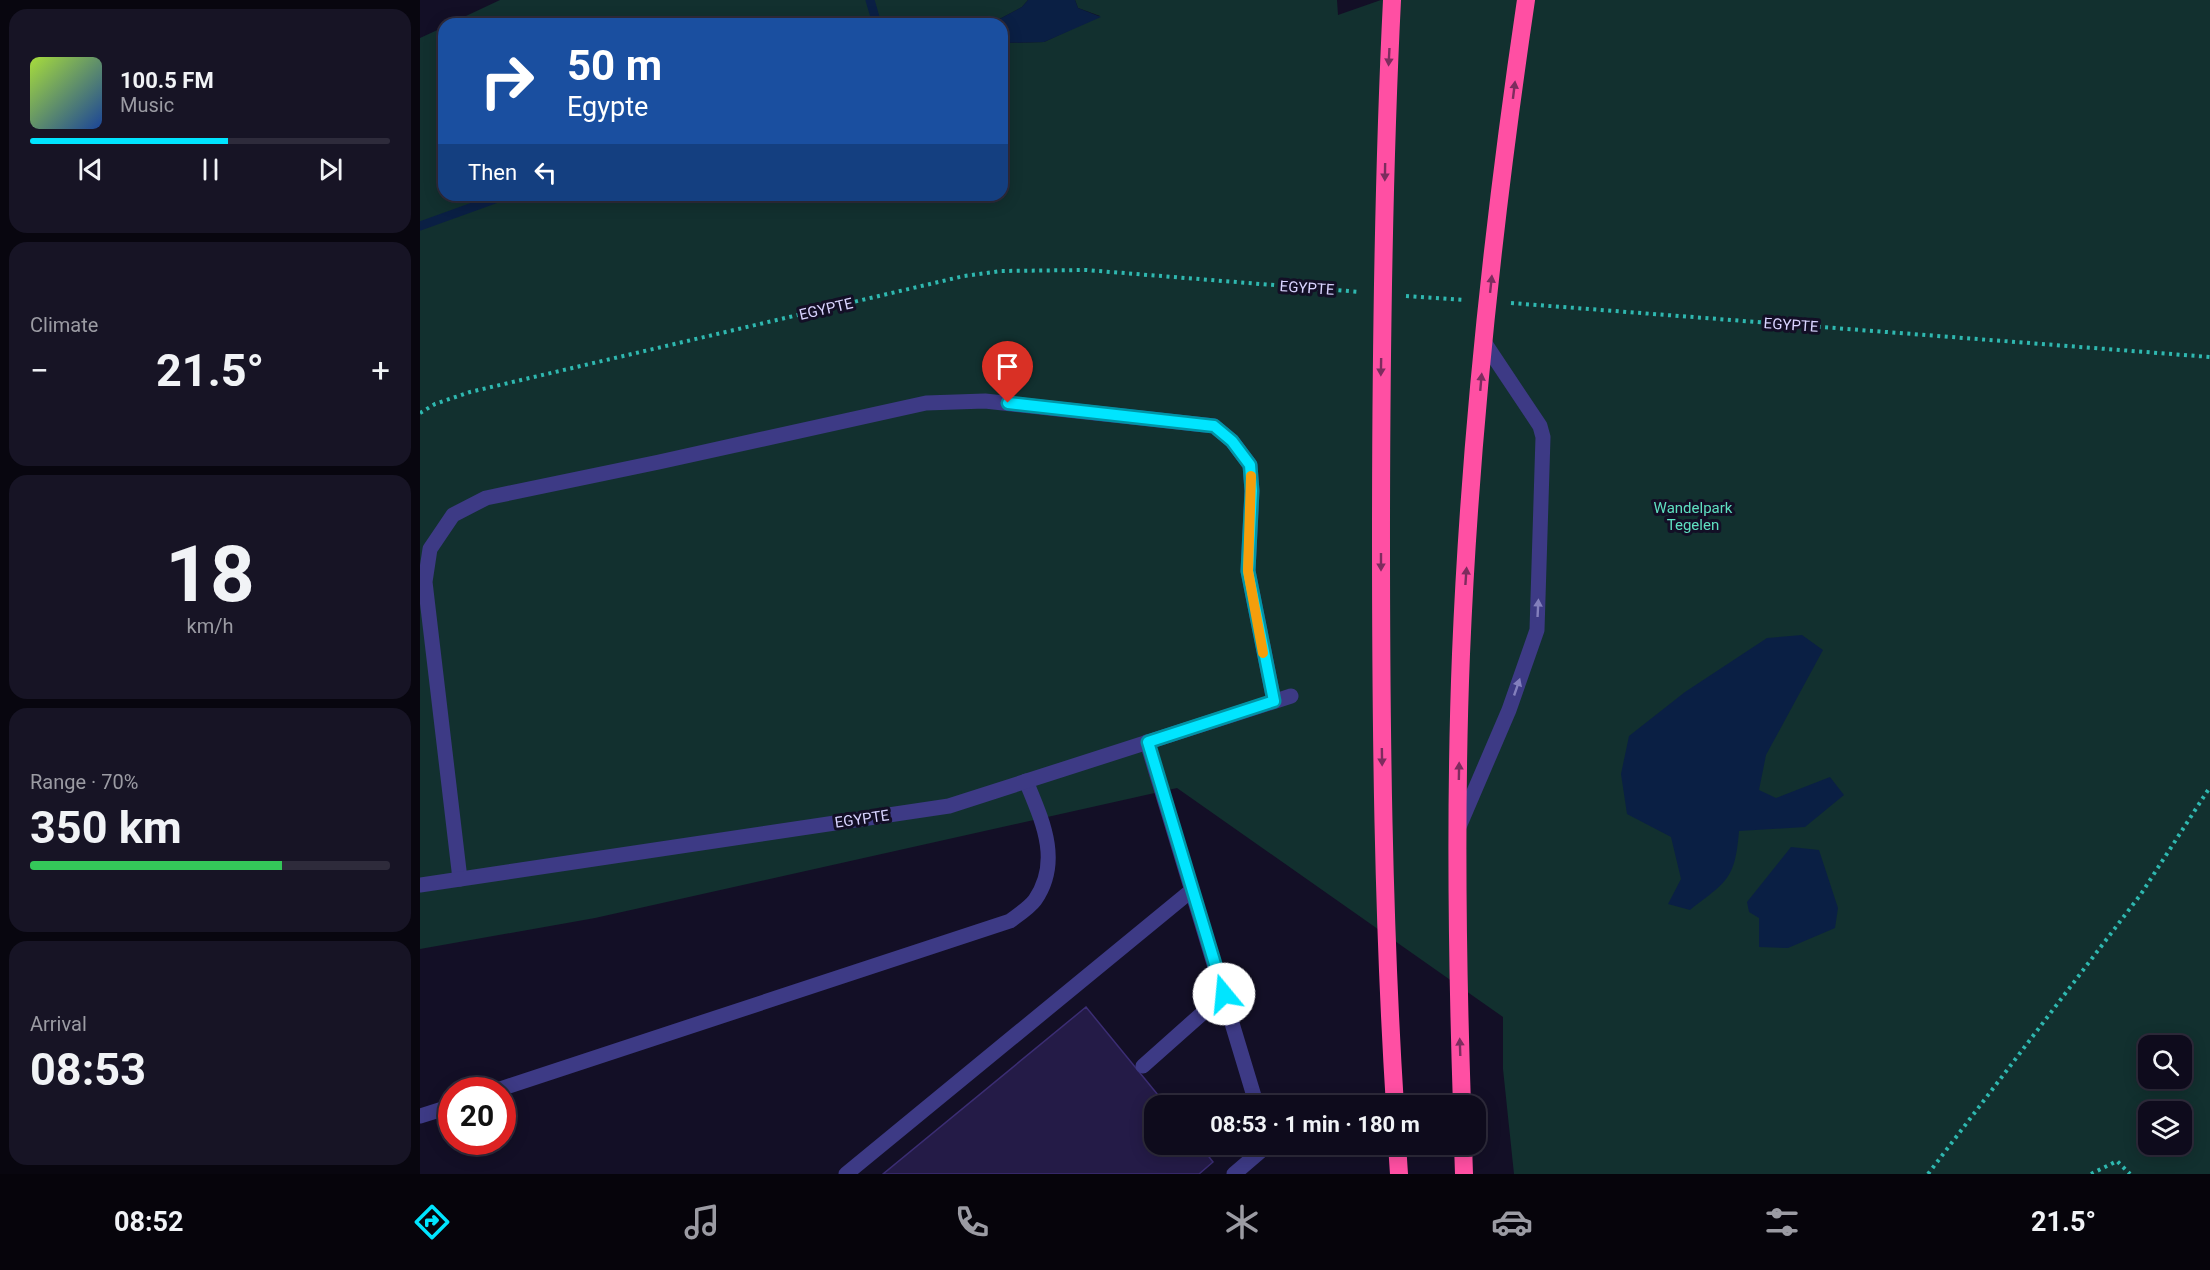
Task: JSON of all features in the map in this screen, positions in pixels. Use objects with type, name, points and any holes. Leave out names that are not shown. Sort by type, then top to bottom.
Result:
[{"type":"highway","points":[[1392,0],[1386,114],[1381,386],[1381,662],[1386,951],[1394,1095]]},
{"type":"highway","points":[[1462,1095],[1458,830],[1461,654],[1484,342],[1526,0]]},
{"type":"highway","points":[[1398,1155],[1399,1174]]},
{"type":"highway","points":[[1463,1155],[1464,1174]]},
{"type":"street","points":[[1458,830],[1509,710],[1537,630],[1538,619],[1543,437],[1540,426],[1484,342]]},
{"type":"street","points":[[460,879],[425,582],[430,549],[453,516],[486,498],[926,403],[985,401],[1214,426],[1232,441],[1250,465],[1252,491],[1248,571],[1274,701]]},
{"type":"street","name":"EGYPTE","points":[[420,885],[948,806],[1291,696]]},
{"type":"street","points":[[1148,742],[1254,1095]]},
{"type":"street","points":[[516,1084],[1010,921],[1034,902],[1047,875],[1049,846],[1026,781]]},
{"type":"street","points":[[846,1174],[1192,890]]},
{"type":"street","points":[[1143,1066],[1224,994]]},
{"type":"street","points":[[420,1116],[438,1110]]},
{"type":"street","points":[[1234,1174],[1256,1155]]},
{"type":"path","name":"EGYPTE","points":[[420,413],[435,404],[470,392],[964,276],[1001,271],[1086,270],[1371,293]]},
{"type":"path","points":[[1395,295],[1466,300]]},
{"type":"path","name":"EGYPTE","points":[[1501,303],[2210,357]]},
{"type":"path","points":[[1929,1174],[2141,894],[2210,787]]},
{"type":"path","points":[[2091,1174],[2116,1161],[2130,1174]]},
{"type":"green space","points":[[500,0],[1028,0],[1022,7],[1001,18],[462,18]]},
{"type":"green space","name":"Wandelpark Tegelen","points":[[1075,0],[1337,0],[1338,15],[1381,0],[2210,0],[2210,1174],[1514,1174],[1503,1069],[1503,1017],[1177,788],[595,918],[420,949],[420,38],[438,30],[438,201],[1008,201],[1008,43],[1044,42],[1100,16],[1078,8]]},
{"type":"water","points":[[1028,0],[1075,0],[1078,8],[1101,17],[1044,42],[1008,43],[1008,18],[1001,18],[1022,7]]},
{"type":"water","points":[[1802,635],[1823,650],[1766,755],[1759,790],[1776,798],[1830,777],[1844,795],[1805,827],[1739,831],[1735,860],[1727,878],[1721,885],[1690,910],[1668,904],[1681,879],[1671,837],[1627,814],[1621,774],[1629,736],[1685,692],[1767,638]]},
{"type":"water","points":[[1791,847],[1819,850],[1838,908],[1835,928],[1788,948],[1759,947],[1759,918],[1749,912],[1747,902]]},
{"type":"building","points":[[1086,1007],[1158,1095],[1144,1095],[1144,1155],[1208,1155],[1213,1162],[1199,1174],[883,1174]]},
{"type":"waterway","points":[[870,0],[875,18]]},
{"type":"waterway","points":[[420,226],[489,201]]},
{"type":"slow traffic","points":[[1251,476],[1248,571],[1263,653]]},
{"type":"route","points":[[1008,403],[1214,426],[1232,441],[1250,465],[1252,491],[1248,571],[1252,602],[1274,701],[1148,742],[1224,994]]}]
